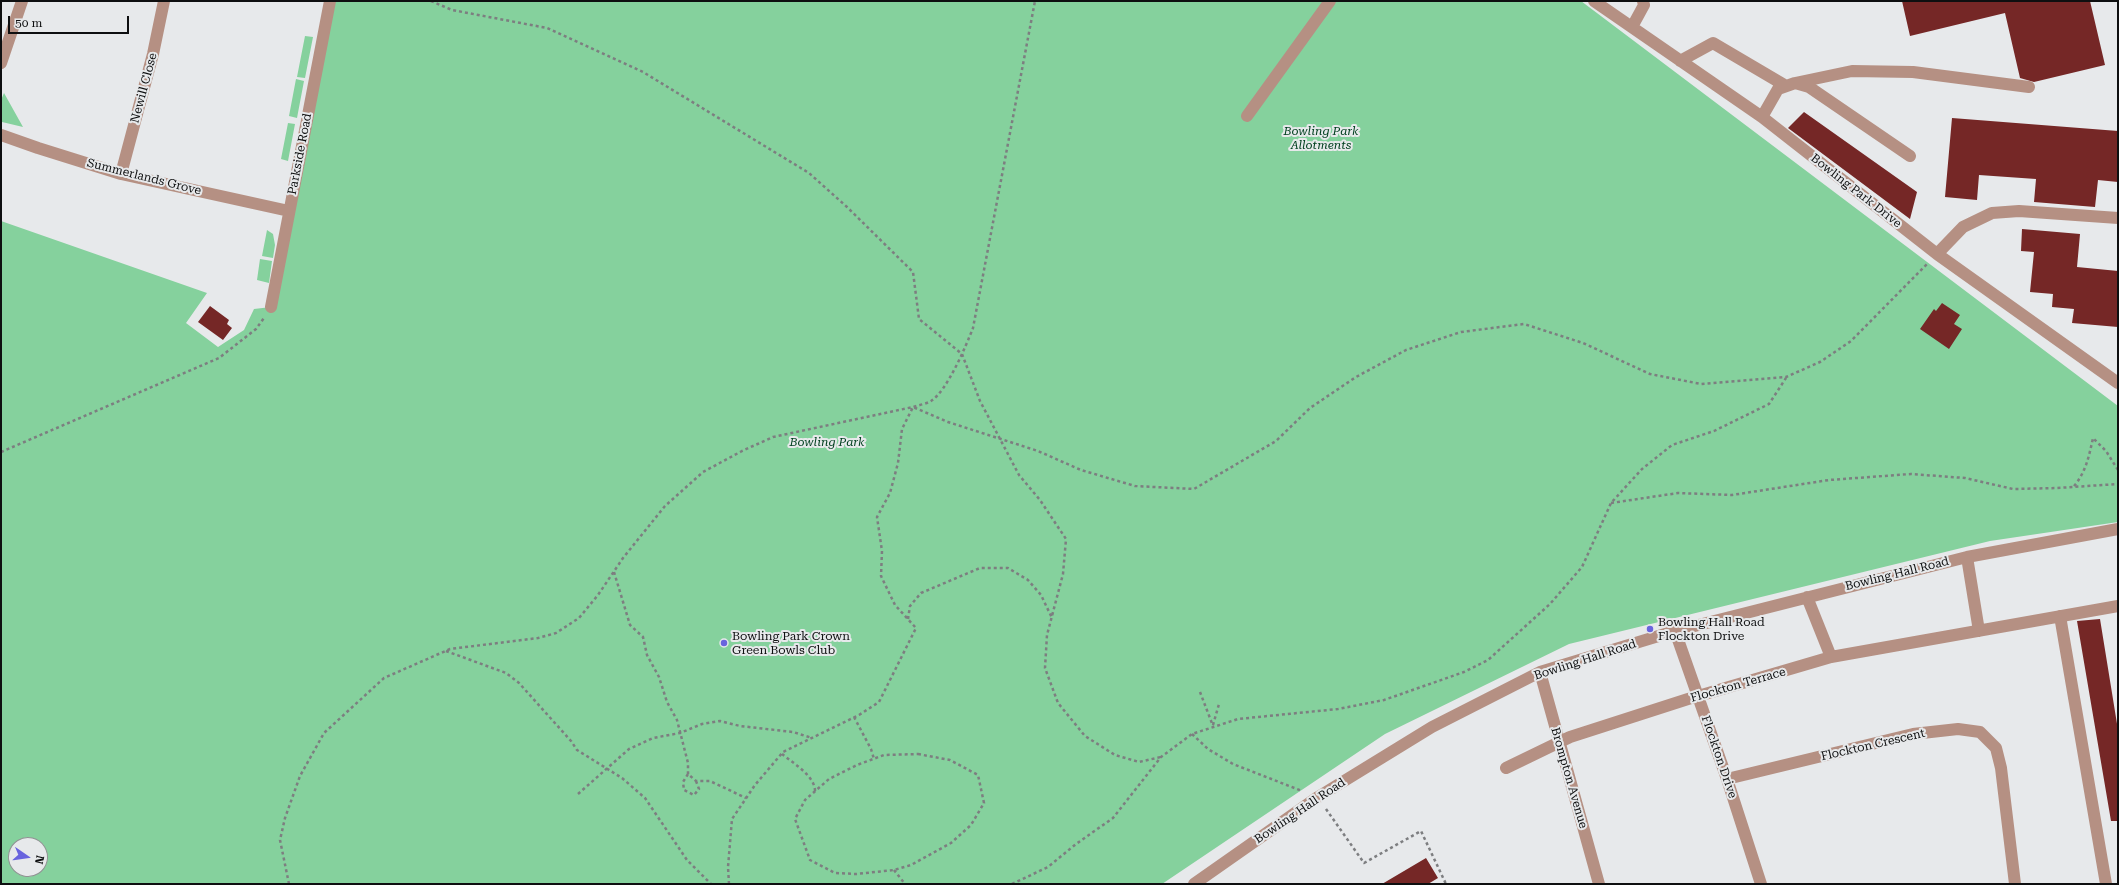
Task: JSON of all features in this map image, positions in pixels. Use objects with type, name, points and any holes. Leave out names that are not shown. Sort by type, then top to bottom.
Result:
[{"type":"street","points":[[1,63],[22,1]]},
{"type":"street","name":"Newill Close","points":[[121,174],[153,54],[164,1]]},
{"type":"street","name":"Parkside Road","points":[[271,307],[330,1]]},
{"type":"street","points":[[1247,116],[1330,1]]},
{"type":"street","name":"Bowling Park Drive","points":[[1594,1],[1762,117],[1937,254],[2118,383]]},
{"type":"street","points":[[1632,27],[1644,5],[1643,1]]},
{"type":"street","points":[[1680,61],[1712,43],[1790,85],[1809,87],[1910,156]]},
{"type":"street","points":[[1762,117],[1778,89],[1790,85],[1852,72],[1913,72],[2029,88]]},
{"type":"street","name":"Summerlands Grove","points":[[1,135],[121,174],[289,210]]},
{"type":"street","points":[[1937,254],[1963,226],[1992,213],[2019,211],[2118,218]]},
{"type":"street","name":"Bowling Hall Road","points":[[1194,884],[1318,797],[1432,727],[1540,672],[1675,630],[1967,556],[2118,529]]},
{"type":"street","points":[[1967,556],[1979,631]]},
{"type":"street","points":[[1807,596],[1831,657]]},
{"type":"street","name":"Flockton Terrace","points":[[1506,768],[1559,742],[1699,696],[1831,657],[2118,606]]},
{"type":"street","points":[[2060,616],[2106,884]]},
{"type":"street","name":"Flockton Drive","points":[[1675,630],[1699,696],[1761,884]]},
{"type":"street","name":"Brompton Avenue","points":[[1540,672],[1600,884]]},
{"type":"street","name":"Flockton Crescent","points":[[1727,779],[1913,734],[1958,729],[1980,732],[1996,748],[2001,768],[2015,884]]},
{"type":"path","points":[[432,1],[452,10],[547,28],[642,72],[809,173],[847,207],[913,272],[920,319],[962,354],[980,401],[1019,475],[1040,500],[1066,539],[1063,574],[1047,635],[1045,668],[1058,703],[1086,736],[1115,755],[1139,762],[1161,757]]},
{"type":"path","points":[[289,884],[280,840],[285,818],[300,776],[324,733],[384,678],[446,650],[538,638],[556,633],[578,618],[598,595],[614,571],[664,506],[703,472],[773,437],[913,407],[932,400],[945,385],[974,328],[1035,1]]},
{"type":"path","points":[[913,407],[948,422],[999,437],[1081,470],[1135,486],[1194,489],[1276,441],[1310,408],[1356,377],[1406,350],[1461,332],[1524,324],[1583,343],[1650,374],[1701,384],[1786,377],[1820,362],[1851,341],[1937,254]]},
{"type":"path","points":[[1,452],[219,358],[256,329],[271,307]]},
{"type":"path","points":[[1012,884],[1048,867],[1076,844],[1113,818],[1147,772],[1161,757],[1192,734],[1238,718],[1338,709],[1384,700],[1464,672],[1488,660],[1550,604],[1582,567],[1611,503],[1642,469],[1672,445],[1714,431],[1769,404],[1786,377]]},
{"type":"path","points":[[730,884],[728,866],[732,818],[746,798],[782,754],[854,718],[879,702],[916,628],[895,605],[880,576],[882,551],[877,517],[890,492],[898,463],[902,429],[913,407]]},
{"type":"path","points":[[2073,487],[2081,477],[2086,466],[2093,438],[2106,451],[2118,470]]},
{"type":"path","points":[[1611,503],[1678,493],[1732,494],[1829,480],[1911,474],[1965,478],[2013,489],[2118,484]]},
{"type":"path","points":[[908,620],[910,606],[921,593],[980,568],[1008,568],[1028,580],[1041,595],[1052,619]]},
{"type":"path","points":[[614,571],[630,625],[643,637],[647,655],[659,677],[667,702],[677,720],[688,763],[688,774],[683,782],[684,790],[694,795],[699,789],[696,781],[688,774]]},
{"type":"path","points":[[446,650],[506,673],[519,683],[571,741],[577,750],[605,769],[622,778],[644,798],[687,860],[711,884]]},
{"type":"path","points":[[1200,692],[1213,726]]},
{"type":"path","points":[[1213,726],[1219,704]]},
{"type":"path","points":[[854,718],[871,749],[874,759]]},
{"type":"path","points":[[578,794],[605,769],[635,746],[653,738],[680,733],[702,724],[720,721],[740,726],[793,732],[812,738]]},
{"type":"path","points":[[1192,734],[1208,749],[1233,764],[1318,797],[1364,863],[1421,831],[1446,884]]},
{"type":"path","points":[[782,754],[804,772],[815,785],[815,791]]},
{"type":"path","points":[[918,754],[950,760],[978,775],[984,803],[971,825],[951,843],[911,865],[894,870],[856,874],[836,873],[810,860],[795,819],[805,800],[815,791],[829,779],[884,755],[918,754]]},
{"type":"path","points":[[696,781],[710,781],[746,798]]},
{"type":"path","points":[[894,870],[905,884]]},
{"type":"green space","name":"Bowling Park","points":[[330,1],[1581,1],[2118,406],[2118,522],[1990,541],[1569,644],[1385,734],[1162,884],[1,884],[1,221],[207,293],[186,323],[218,347],[244,330],[254,309],[271,307]]},
{"type":"green space","points":[[305,36],[313,37],[305,78],[297,77]]},
{"type":"green space","points":[[296,79],[304,81],[297,118],[289,116]]},
{"type":"green space","points":[[4,93],[23,127],[2,122],[1,100]]},
{"type":"green space","points":[[288,123],[295,124],[288,161],[281,159]]},
{"type":"green space","points":[[267,230],[273,234],[275,245],[273,258],[262,256]]},
{"type":"green space","points":[[260,259],[272,261],[269,283],[257,280]]},
{"type":"building","points":[[1902,1],[2090,1],[2105,65],[2034,82],[2020,78],[2005,13],[1910,36]]},
{"type":"building","points":[[1804,112],[1917,192],[1910,219],[1788,128]]},
{"type":"building","points":[[1952,118],[2118,131],[2118,182],[2098,180],[2095,207],[2034,202],[2036,179],[1979,175],[1977,200],[1945,197]]},
{"type":"building","points":[[2022,229],[2080,234],[2077,267],[2118,271],[2118,327],[2072,323],[2074,309],[2052,307],[2053,294],[2030,292],[2034,252],[2021,251]]},
{"type":"building","points":[[1942,303],[1960,315],[1954,324],[1962,329],[1949,349],[1920,329],[1934,309],[1936,311]]},
{"type":"building","points":[[210,306],[229,320],[227,324],[232,328],[223,340],[198,322]]},
{"type":"building","points":[[2100,619],[2118,730],[2118,821],[2111,821],[2077,621]]},
{"type":"building","points":[[1426,858],[1438,878],[1428,884],[1382,884]]},
{"type":"place","name":"Bowling Hall Road Flockton Drive","points":[[1650,629]]},
{"type":"place","name":"Bowling Park Crown Green Bowls Club","points":[[724,643]]},
{"type":"park label","name":"Bowling Park Allotments","points":[[1321,138]]}]
